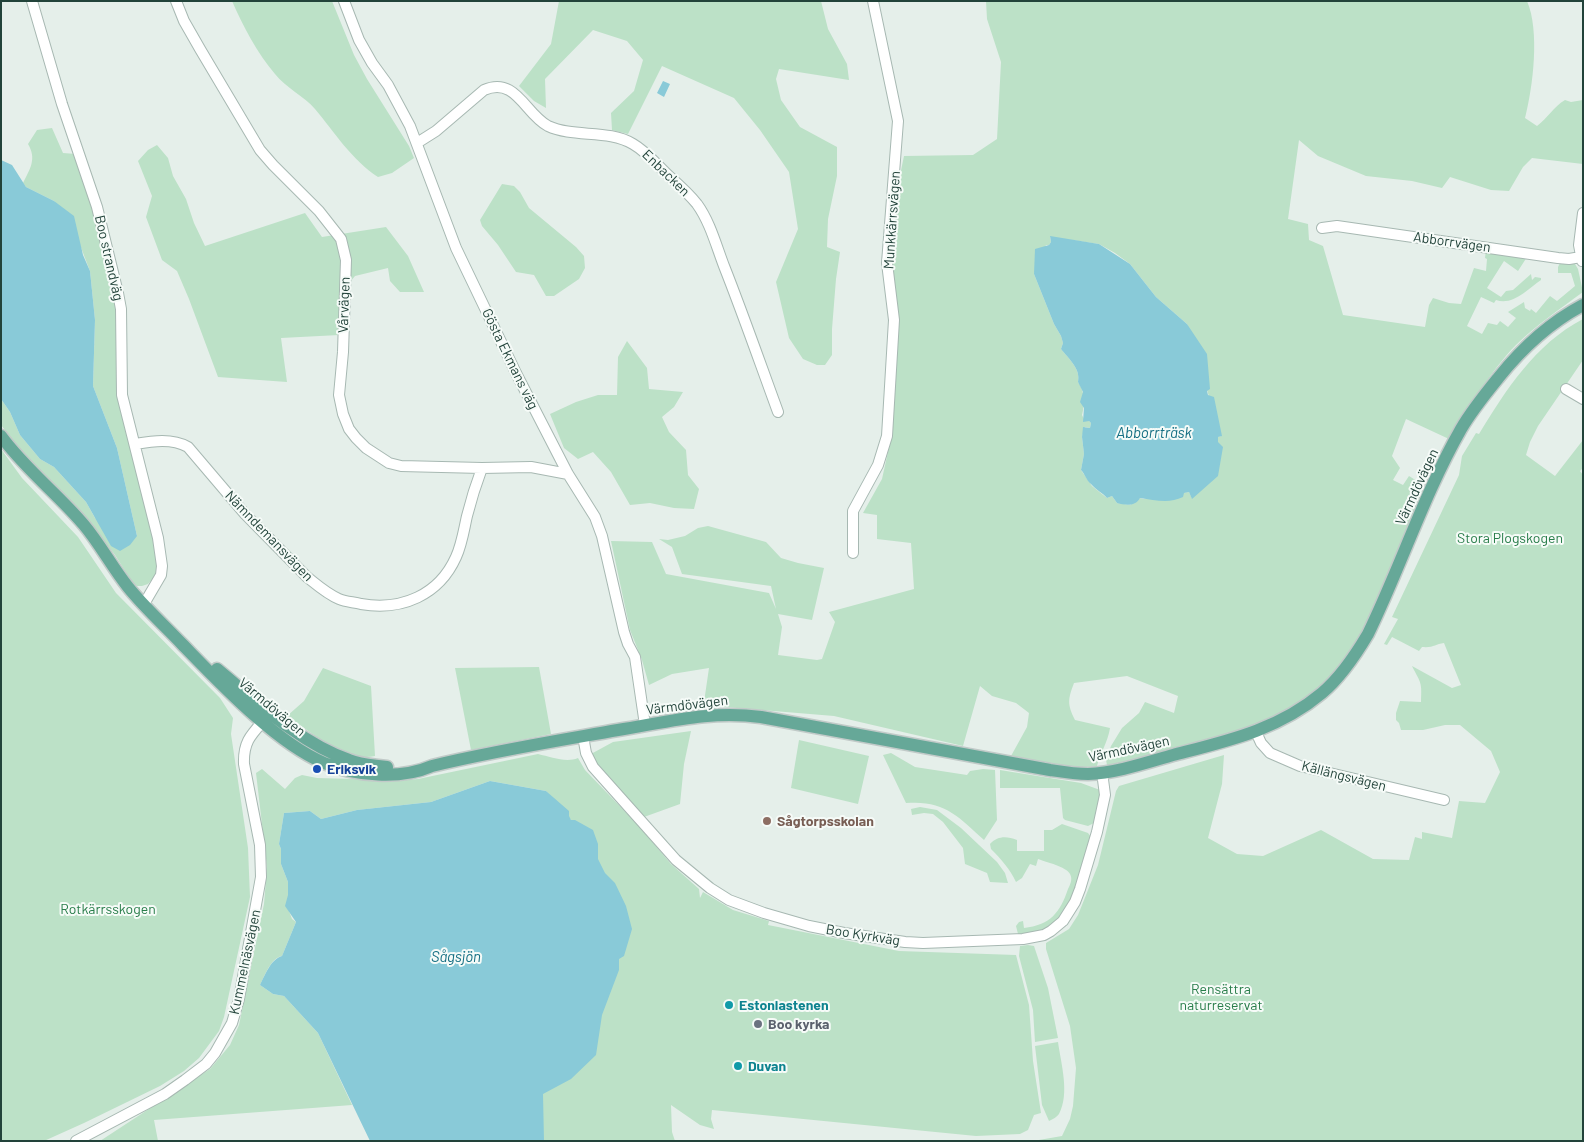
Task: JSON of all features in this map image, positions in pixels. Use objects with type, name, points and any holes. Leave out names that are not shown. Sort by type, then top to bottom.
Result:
[{"type":"main road","name":"Värmdövägen","points":[[1,436],[23,462],[85,526],[127,586],[206,669],[267,717],[293,746],[324,763],[349,771],[387,774],[421,771],[432,766],[509,749],[710,714],[740,714],[1050,770],[1088,774],[1118,770],[1256,732],[1289,717],[1322,693],[1339,676],[1356,654],[1377,615],[1434,482],[1462,428],[1480,401],[1515,357],[1540,333],[1583,306]]},
{"type":"street","name":"Boo strandväg","points":[[32,1],[62,104],[96,207],[118,292],[121,308],[122,395],[158,538],[162,566],[161,575],[146,607]]},
{"type":"street","name":"Vårvägen","points":[[176,1],[184,21],[260,150],[323,216],[341,239],[346,260],[343,352],[339,395],[343,414],[349,429],[356,438],[366,448],[389,463],[401,466],[421,468],[531,467],[568,474]]},
{"type":"street","name":"Gösta Ekmans väg","points":[[344,1],[359,40],[372,63],[388,85],[410,126],[456,248],[516,373],[568,474],[595,517],[602,536],[624,632],[635,657],[646,725]]},
{"type":"street","name":"Munkkärrsvägen","points":[[853,553],[853,511],[878,466],[887,436],[894,320],[887,264],[898,121],[873,1]]},
{"type":"street","name":"Enbacken","points":[[417,143],[436,131],[484,90],[500,86],[513,92],[548,126],[620,139],[632,143],[642,150],[691,197],[702,213],[732,284],[778,412]]},
{"type":"street","points":[[1582,260],[1579,246],[1583,213]]},
{"type":"street","name":"Abborrvägen","points":[[1322,228],[1337,226],[1582,260]]},
{"type":"street","points":[[1566,389],[1583,399]]},
{"type":"street","name":"Nämndemansvägen","points":[[135,444],[155,441],[182,444],[188,448],[245,514],[307,577],[340,599],[378,606],[415,600],[438,584],[447,573],[456,556],[472,494],[482,468]]},
{"type":"street","name":"Kummelnäsvägen","points":[[76,1141],[165,1094],[185,1080],[206,1064],[215,1053],[232,1023],[261,878],[260,845],[244,764],[244,752],[246,742],[267,717]]},
{"type":"street","name":"Källängsvägen","points":[[1256,732],[1261,743],[1270,753],[1294,764],[1444,800]]},
{"type":"street","name":"Boo Kyrkväg","points":[[583,736],[586,753],[593,767],[676,860],[710,888],[734,902],[809,926],[905,942],[1023,939],[1044,935],[1052,931],[1070,911],[1083,878],[1105,795],[1102,772]]},
{"type":"green space","points":[[232,1],[332,1],[354,55],[409,146],[414,158],[392,173],[378,177],[360,163],[311,104],[284,84],[275,74],[251,39]]},
{"type":"green space","points":[[559,1],[821,1],[828,29],[847,64],[849,80],[779,69],[776,79],[781,100],[800,127],[837,147],[837,176],[828,219],[827,247],[840,252],[832,329],[832,355],[825,365],[817,365],[803,359],[789,338],[776,282],[798,229],[789,172],[760,130],[734,98],[662,66],[628,134],[612,130],[611,113],[634,91],[643,60],[627,41],[593,30],[545,79],[546,108],[534,101],[519,86],[551,44]]},
{"type":"green space","points":[[986,1],[1527,1],[1533,28],[1534,59],[1531,91],[1525,118],[1537,126],[1565,100],[1571,102],[1583,100],[1583,164],[1532,158],[1523,167],[1509,191],[1491,190],[1450,177],[1442,188],[1412,181],[1366,176],[1318,156],[1299,140],[1288,219],[1308,224],[1309,240],[1323,246],[1343,315],[1425,327],[1429,305],[1433,298],[1449,303],[1461,304],[1474,268],[1486,271],[1486,250],[1527,257],[1518,271],[1504,261],[1487,288],[1501,297],[1506,291],[1513,290],[1531,274],[1532,280],[1535,277],[1541,278],[1541,280],[1520,296],[1508,301],[1496,300],[1494,303],[1481,297],[1467,326],[1482,334],[1488,323],[1497,325],[1500,321],[1508,327],[1516,318],[1508,312],[1524,302],[1525,308],[1530,311],[1531,309],[1536,313],[1550,296],[1557,301],[1575,286],[1571,273],[1558,273],[1560,263],[1575,264],[1578,269],[1583,292],[1548,317],[1516,345],[1498,366],[1449,439],[1406,419],[1392,456],[1400,468],[1393,480],[1403,485],[1409,476],[1417,481],[1423,492],[1396,558],[1363,630],[1345,661],[1332,676],[1299,704],[1272,720],[1252,728],[1128,763],[1107,765],[1106,760],[1111,746],[1122,728],[1139,713],[1145,702],[1174,713],[1178,696],[1127,676],[1074,683],[1069,702],[1075,720],[1110,728],[1097,766],[1086,767],[1054,765],[1011,756],[1027,727],[1029,713],[1016,703],[992,696],[980,686],[963,746],[834,716],[713,706],[703,709],[709,668],[672,674],[649,685],[642,660],[630,630],[611,541],[652,542],[666,574],[769,593],[776,609],[771,586],[682,574],[672,547],[659,539],[668,540],[685,536],[698,528],[708,526],[766,542],[781,558],[824,568],[812,620],[778,614],[782,627],[778,655],[822,659],[835,622],[829,612],[914,589],[911,543],[877,539],[877,515],[863,513],[882,479],[892,434],[895,391],[891,247],[893,209],[904,156],[973,155],[997,139],[1001,62],[987,19]],"holes":[[[1050,237],[1099,244],[1130,264],[1156,297],[1187,324],[1221,436],[1218,437],[1218,442],[1192,498],[1189,492],[1140,498],[1130,505],[1117,503],[1112,496],[1107,498],[1092,486],[1081,470],[1084,454],[1082,437],[1085,427],[1090,428],[1091,423],[1085,421],[1082,415],[1084,398],[1078,382],[1078,373],[1074,364],[1061,349],[1063,343],[1061,336],[1054,324],[1034,274],[1046,245],[1049,245],[1051,242]]]},
{"type":"green space","points":[[52,128],[63,153],[76,154],[94,209],[114,291],[116,312],[116,389],[145,501],[158,565],[157,574],[148,584],[142,586],[137,586],[132,582],[115,555],[76,506],[26,457],[1,425],[1,399],[10,412],[20,435],[40,459],[54,467],[86,502],[95,518],[137,536],[117,448],[93,386],[95,320],[90,271],[80,245],[54,201],[26,187],[23,183],[32,159],[31,149],[28,144],[37,130]]},
{"type":"green space","points":[[157,145],[168,158],[173,176],[186,199],[194,223],[205,246],[305,213],[322,237],[386,227],[408,256],[424,292],[400,292],[390,281],[388,268],[355,276],[341,293],[339,335],[281,338],[287,382],[218,377],[177,271],[162,260],[146,217],[152,196],[138,161],[148,150]]},
{"type":"green space","points":[[502,184],[514,186],[520,192],[529,208],[576,247],[584,256],[585,268],[579,279],[554,296],[546,296],[534,275],[516,272],[498,245],[482,226],[480,220]]},
{"type":"green space","name":"Rensättra naturreservat","points":[[1583,319],[1583,360],[1538,426],[1526,455],[1555,476],[1583,440],[1583,468],[1580,471],[1583,475],[1583,1141],[1033,1141],[1062,1136],[1070,1119],[1073,1106],[1076,1068],[1070,1026],[1046,949],[1046,943],[1069,929],[1078,915],[1098,865],[1116,791],[1119,786],[1224,755],[1222,784],[1208,838],[1237,854],[1263,856],[1321,830],[1373,859],[1409,860],[1415,837],[1422,839],[1422,832],[1452,838],[1459,801],[1485,803],[1500,772],[1491,751],[1460,725],[1445,725],[1423,730],[1401,730],[1396,720],[1400,701],[1421,702],[1420,683],[1412,666],[1452,688],[1461,685],[1444,643],[1422,647],[1419,651],[1392,637],[1387,645],[1384,644],[1398,619],[1392,617],[1459,475],[1462,456],[1476,433],[1479,434],[1511,385],[1536,355],[1550,341]]},
{"type":"green space","points":[[627,341],[647,368],[649,389],[683,392],[674,407],[662,417],[669,432],[686,450],[688,475],[699,489],[694,509],[674,508],[650,503],[630,505],[611,472],[593,452],[578,459],[564,448],[550,414],[576,402],[598,395],[617,395],[618,357]]},
{"type":"green space","name":"Rotkärrsskogen","points":[[1,449],[22,478],[78,537],[116,593],[220,698],[233,718],[231,734],[248,848],[250,897],[224,1017],[219,1031],[199,1058],[184,1071],[160,1086],[44,1141],[1,1141]]},
{"type":"green space","points":[[539,667],[551,734],[471,750],[455,668]]},
{"type":"green space","points":[[323,668],[371,686],[375,756],[364,757],[341,751],[318,738],[287,716],[304,701]]},
{"type":"green space","points":[[691,731],[684,764],[680,804],[644,817],[597,765],[591,754],[613,742]]},
{"type":"green space","points":[[799,740],[869,756],[858,804],[791,788]]},
{"type":"green space","points":[[891,753],[915,767],[967,775],[970,771],[995,770],[997,820],[984,840],[950,811],[931,804],[906,803],[883,755]]},
{"type":"green space","points":[[538,754],[563,760],[578,758],[585,770],[638,825],[671,864],[699,889],[700,898],[703,892],[733,910],[769,921],[768,925],[899,951],[1016,955],[1029,1005],[1033,1061],[1041,1113],[1034,1115],[1028,1130],[1020,1134],[976,1136],[712,1110],[711,1119],[714,1129],[700,1125],[671,1105],[672,1132],[675,1141],[466,1141],[575,820],[571,820],[546,791],[490,781],[431,802],[357,810],[321,819],[310,811],[284,813],[279,844],[281,864],[288,882],[289,911],[292,919],[296,922],[282,956],[272,963],[260,985],[273,994],[284,996],[318,1033],[352,1105],[154,1120],[158,1141],[100,1141],[210,1069],[230,1045],[239,1025],[264,904],[267,867],[256,773],[262,769],[285,789],[295,778],[302,775],[317,778],[383,782],[418,779]]},
{"type":"green space","points":[[1000,770],[1081,783],[1100,790],[1101,794],[1094,823],[1088,826],[1063,818],[1060,788],[1000,788]]},
{"type":"green space","points":[[920,807],[937,810],[961,828],[997,862],[1005,873],[1008,883],[990,882],[987,873],[965,864],[963,848],[943,822],[933,814],[912,815],[911,809]]},
{"type":"green space","points":[[1062,824],[1088,833],[1091,837],[1076,887],[1065,911],[1057,921],[1041,931],[1030,934],[1018,934],[1016,926],[1019,922],[1023,921],[1024,928],[1041,924],[1053,916],[1065,897],[1071,882],[1071,876],[1065,869],[1038,859],[1036,866],[1030,864],[1022,878],[1016,882],[1005,864],[991,849],[990,844],[999,838],[1009,838],[1017,840],[1017,851],[1044,851],[1044,830],[1052,830]]},
{"type":"green space","points":[[1020,946],[1034,946],[1048,988],[1058,1038],[1035,1042],[1033,1010],[1019,956]]},
{"type":"green space","points":[[1058,1042],[1064,1078],[1064,1097],[1059,1114],[1049,1121],[1042,1105],[1035,1046]]},
{"type":"water","points":[[663,81],[670,84],[664,97],[657,93]]},
{"type":"water","points":[[1,160],[12,165],[26,187],[54,201],[74,216],[83,255],[90,271],[95,320],[93,386],[117,448],[137,536],[130,545],[120,551],[111,546],[86,502],[54,467],[40,459],[20,435],[10,412],[1,399]]},
{"type":"water","name":"Abborrträsk","points":[[1050,236],[1099,244],[1130,264],[1156,297],[1187,324],[1207,354],[1210,389],[1207,391],[1208,395],[1214,397],[1222,436],[1218,437],[1218,442],[1223,447],[1218,476],[1192,499],[1189,492],[1184,493],[1183,497],[1172,500],[1162,501],[1140,498],[1133,504],[1117,503],[1112,496],[1107,498],[1093,486],[1081,470],[1084,454],[1083,427],[1090,428],[1091,423],[1089,421],[1083,422],[1084,408],[1080,402],[1083,392],[1078,382],[1078,373],[1074,364],[1061,349],[1063,343],[1061,336],[1054,324],[1034,274],[1035,249],[1049,245],[1051,242]]},
{"type":"water","name":"Sågsjön","points":[[490,781],[546,791],[569,811],[571,820],[575,820],[593,830],[598,844],[598,859],[605,873],[615,883],[626,906],[632,929],[624,956],[619,959],[619,970],[602,1015],[596,1055],[571,1079],[543,1094],[544,1141],[370,1141],[318,1033],[284,996],[273,994],[260,985],[266,972],[275,960],[282,956],[296,922],[285,906],[288,895],[288,882],[281,864],[279,844],[284,813],[310,811],[321,819],[357,810],[431,802]]},
{"type":"place","name":"Eriksvik","points":[[317,769]]},
{"type":"place","name":"Sågtorpsskolan","points":[[767,821]]},
{"type":"place","name":"Estoniastenen","points":[[729,1005]]},
{"type":"place","name":"Boo kyrka","points":[[758,1024]]},
{"type":"place","name":"Duvan","points":[[738,1066]]},
{"type":"park label","name":"Stora Plogskogen","points":[[1510,538]]}]
